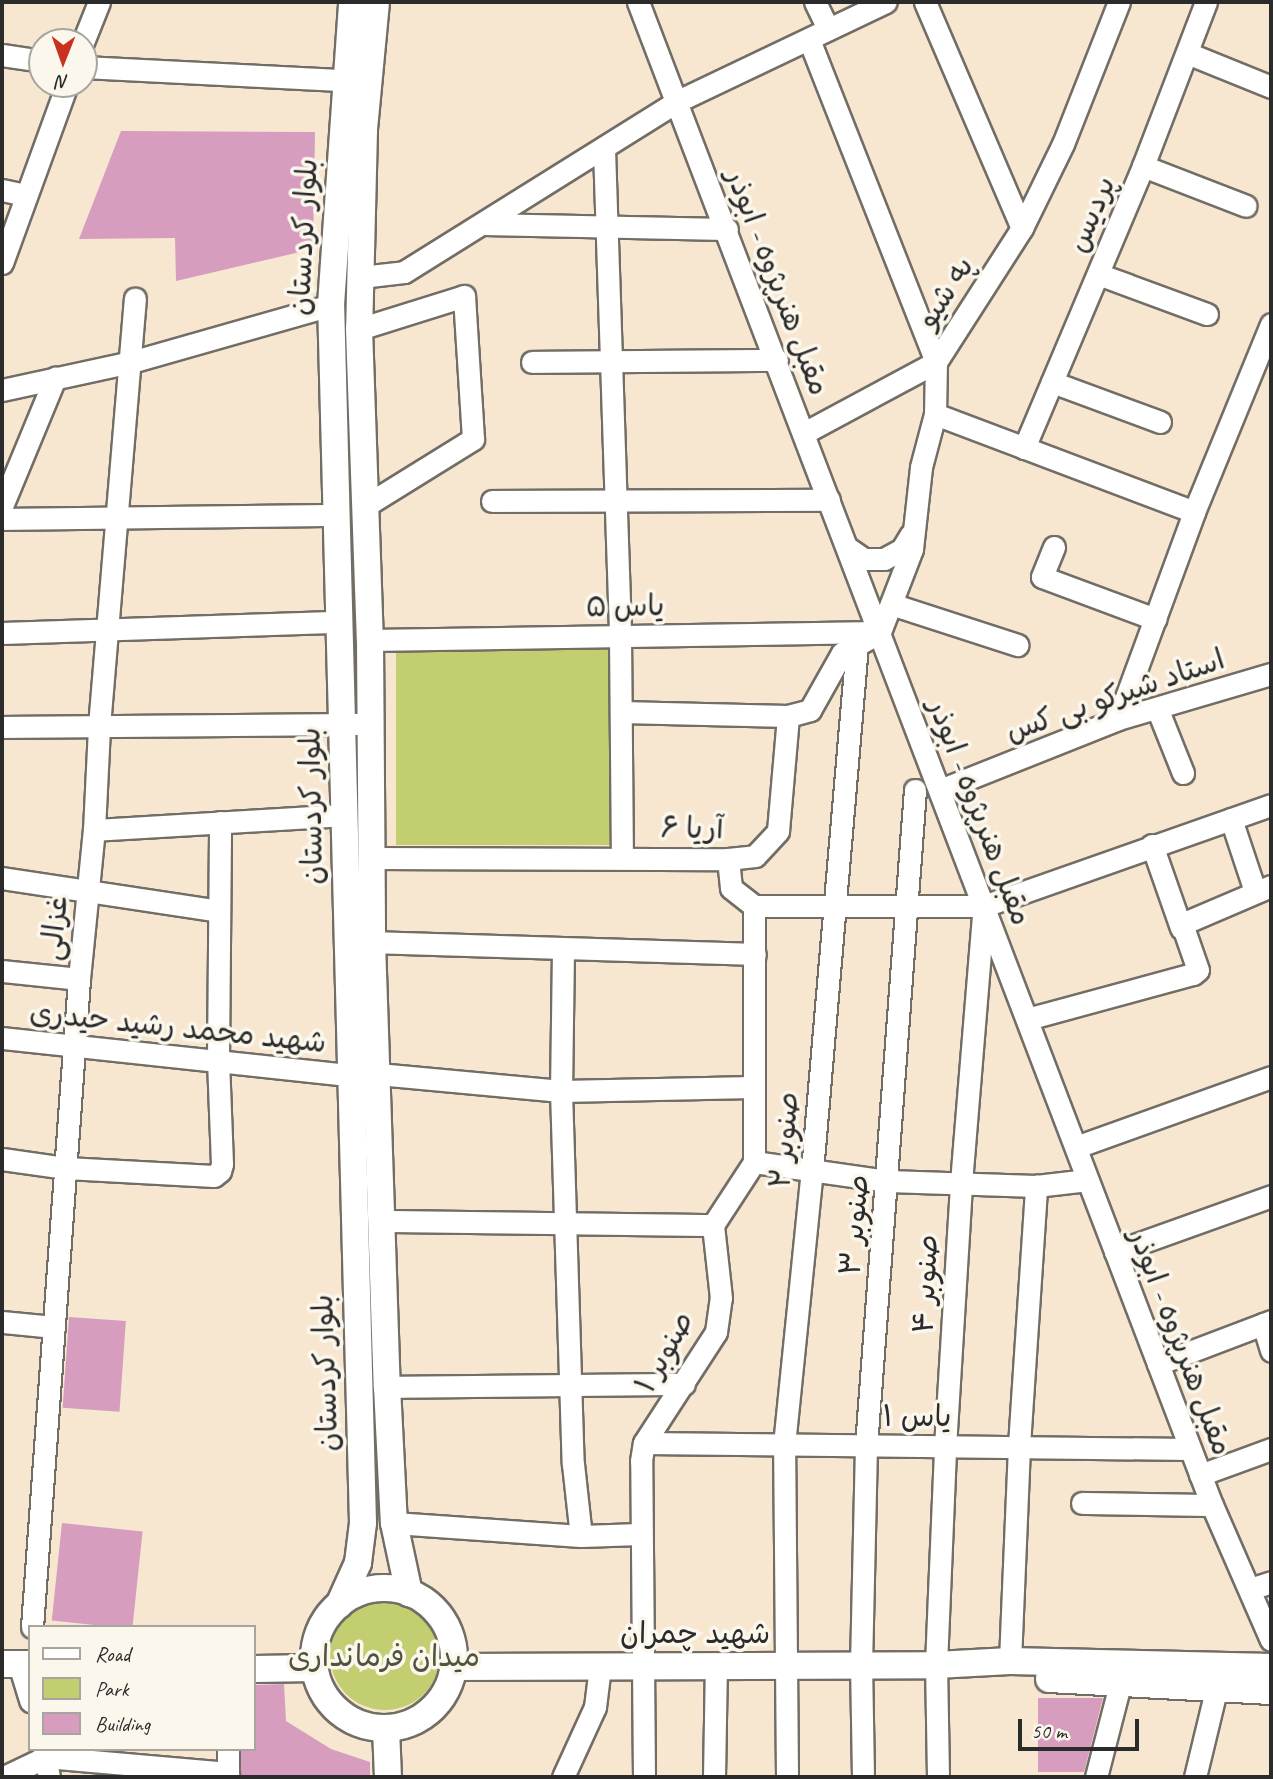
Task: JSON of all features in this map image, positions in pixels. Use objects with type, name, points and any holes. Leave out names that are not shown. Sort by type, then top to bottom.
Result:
[{"type":"main road","name":"بلوار کردستان","points":[[339,1605],[358,1563],[363,1523],[349,1074],[344,724],[331,305],[344,80],[352,2]]},
{"type":"main road","name":"بلوار کردستان","points":[[376,2],[364,130],[359,329],[372,724],[372,942],[387,1387],[394,1523],[409,1593]]},
{"type":"main road","points":[[363,1523],[394,1523]]},
{"type":"main road","points":[[390,1588],[409,1593],[429,1604],[444,1622],[453,1644],[454,1667],[449,1686],[439,1703],[424,1716],[406,1725],[387,1728],[353,1721],[339,1712],[323,1692],[315,1660],[318,1635],[339,1605],[372,1590],[390,1588]]},
{"type":"main road","points":[[256,1652],[315,1660]]},
{"type":"main road","points":[[256,1669],[315,1660]]},
{"type":"main road","name":"شهید چمران","points":[[454,1667],[936,1665],[1010,1661],[1271,1667]]},
{"type":"main road","name":"شهید چمران","points":[[936,1665],[1010,1676],[1216,1690],[1271,1691]]},
{"type":"main road","points":[[387,1728],[388,1777]]},
{"type":"street","points":[[89,28],[99,2]]},
{"type":"street","name":"مقبل هنرپژوه - ابوذر","points":[[638,2],[727,229],[1200,1475],[1271,1640]]},
{"type":"street","points":[[804,433],[936,362],[818,34],[815,2]]},
{"type":"street","points":[[361,277],[404,272],[678,101],[886,2]]},
{"type":"street","points":[[925,2],[1022,229]]},
{"type":"street","name":"په شیو","points":[[880,632],[912,549],[921,467],[935,414],[936,362],[1022,229],[1063,144],[1119,2]]},
{"type":"street","name":"پردیس","points":[[1024,448],[1143,166],[1206,2]]},
{"type":"street","points":[[1188,53],[1271,87]]},
{"type":"street","points":[[2,55],[28,59]]},
{"type":"street","points":[[98,68],[344,80]]},
{"type":"street","points":[[2,263],[62,98]]},
{"type":"street","points":[[604,149],[620,635],[622,856]]},
{"type":"street","points":[[1143,166],[1246,206]]},
{"type":"street","points":[[2,190],[25,195]]},
{"type":"street","points":[[482,224],[727,229]]},
{"type":"street","points":[[1098,274],[1207,314]]},
{"type":"street","points":[[359,329],[464,296],[473,439],[365,506]]},
{"type":"street","name":"غزالی","points":[[32,1625],[79,979],[89,891],[99,726],[135,299]]},
{"type":"street","points":[[2,390],[131,362],[331,305]]},
{"type":"street","points":[[1118,719],[1194,512],[1271,324]]},
{"type":"street","points":[[532,362],[776,360]]},
{"type":"street","points":[[2,506],[55,378]]},
{"type":"street","points":[[1052,382],[1160,422]]},
{"type":"street","points":[[935,414],[1194,512]]},
{"type":"street","points":[[492,502],[830,500]]},
{"type":"street","points":[[2,519],[337,515]]},
{"type":"street","points":[[848,548],[864,559],[884,559],[902,549],[915,522]]},
{"type":"street","points":[[1054,547],[1042,577],[1154,619]]},
{"type":"street","points":[[891,604],[1017,645]]},
{"type":"street","points":[[2,633],[339,622]]},
{"type":"street","points":[[621,712],[788,716],[810,710],[842,653],[880,632]]},
{"type":"street","name":"یاس ۵","points":[[370,640],[880,632]]},
{"type":"street","name":"صنوبر ۲","points":[[787,1777],[784,1445],[812,1171],[857,645]]},
{"type":"street","name":"استاد شیرکو بی کس","points":[[940,790],[1118,719],[1271,674]]},
{"type":"street","points":[[1157,708],[1183,773]]},
{"type":"street","name":"آریا ۶","points":[[373,858],[622,856],[728,859],[755,856],[778,831],[788,716]]},
{"type":"street","points":[[2,727],[372,724]]},
{"type":"street","name":"صنوبر ۳","points":[[863,1777],[861,1665],[866,1446],[888,1181],[915,790]]},
{"type":"street","points":[[728,859],[730,888],[754,906],[984,906],[1152,845],[1271,806]]},
{"type":"street","points":[[94,830],[344,815]]},
{"type":"street","points":[[1181,928],[1185,920],[1263,889],[1231,819]]},
{"type":"street","points":[[2,1159],[66,1168],[214,1175],[220,1171],[220,822]]},
{"type":"street","points":[[1027,1020],[1196,972],[1152,845]]},
{"type":"street","points":[[2,878],[219,911]]},
{"type":"street","points":[[381,1221],[713,1225],[754,1162],[754,906]]},
{"type":"street","name":"صنوبر ۴","points":[[938,1777],[936,1665],[945,1447],[961,1183],[984,906]]},
{"type":"street","points":[[372,942],[755,954]]},
{"type":"street","points":[[563,948],[561,1091],[573,1464],[581,1536]]},
{"type":"street","points":[[2,971],[79,979]]},
{"type":"street","name":"شهید محمد رشید حیدری","points":[[2,1038],[349,1074]]},
{"type":"street","points":[[378,1074],[561,1091],[753,1087]]},
{"type":"street","points":[[1076,1147],[1271,1077]]},
{"type":"street","points":[[754,1162],[888,1181],[1036,1186],[1088,1180]]},
{"type":"street","points":[[1010,1661],[1019,1445],[1036,1186]]},
{"type":"street","points":[[1115,1252],[1271,1196]]},
{"type":"street","name":"صنوبر ۱","points":[[644,1443],[716,1332],[720,1298],[713,1225]]},
{"type":"street","points":[[2,1322],[54,1327]]},
{"type":"street","points":[[1158,1364],[1267,1323],[1271,1351]]},
{"type":"street","points":[[387,1387],[684,1384]]},
{"type":"street","points":[[644,1443],[640,1534],[644,1777]]},
{"type":"street","name":"یاس ۱","points":[[644,1443],[945,1447],[1019,1445],[1190,1449]]},
{"type":"street","points":[[1200,1475],[1271,1449]]},
{"type":"street","points":[[1082,1503],[1212,1505]]},
{"type":"street","points":[[394,1523],[581,1536],[640,1534]]},
{"type":"street","points":[[1250,1590],[1271,1582]]},
{"type":"street","points":[[16,1657],[28,1695]]},
{"type":"street","points":[[713,1777],[716,1666]]},
{"type":"street","points":[[563,1777],[595,1707],[600,1667]]},
{"type":"street","points":[[1096,1777],[1121,1684]]},
{"type":"street","points":[[1195,1777],[1216,1690]]},
{"type":"street","points":[[4,1777],[46,1761],[112,1762],[228,1775],[228,1751]]},
{"type":"green space","points":[[396,647],[611,647],[611,845],[396,845]]},
{"type":"green space","name":"میدان فرمانداری","points":[[385,1600],[406,1604],[424,1616],[436,1634],[440,1655],[436,1676],[424,1694],[406,1706],[385,1710],[364,1706],[346,1694],[334,1676],[330,1655],[334,1634],[346,1616],[364,1604]]},
{"type":"building","points":[[121,131],[315,132],[313,249],[176,281],[175,238],[79,239]]},
{"type":"building","points":[[69,1317],[126,1321],[120,1412],[63,1408]]},
{"type":"building","points":[[62,1523],[143,1531],[133,1625],[95,1625],[52,1620]]},
{"type":"building","points":[[284,1684],[286,1721],[331,1749],[370,1762],[370,1777],[241,1777],[241,1751],[256,1751],[256,1685]]},
{"type":"building","points":[[1038,1698],[1103,1698],[1084,1772],[1038,1772]]}]
